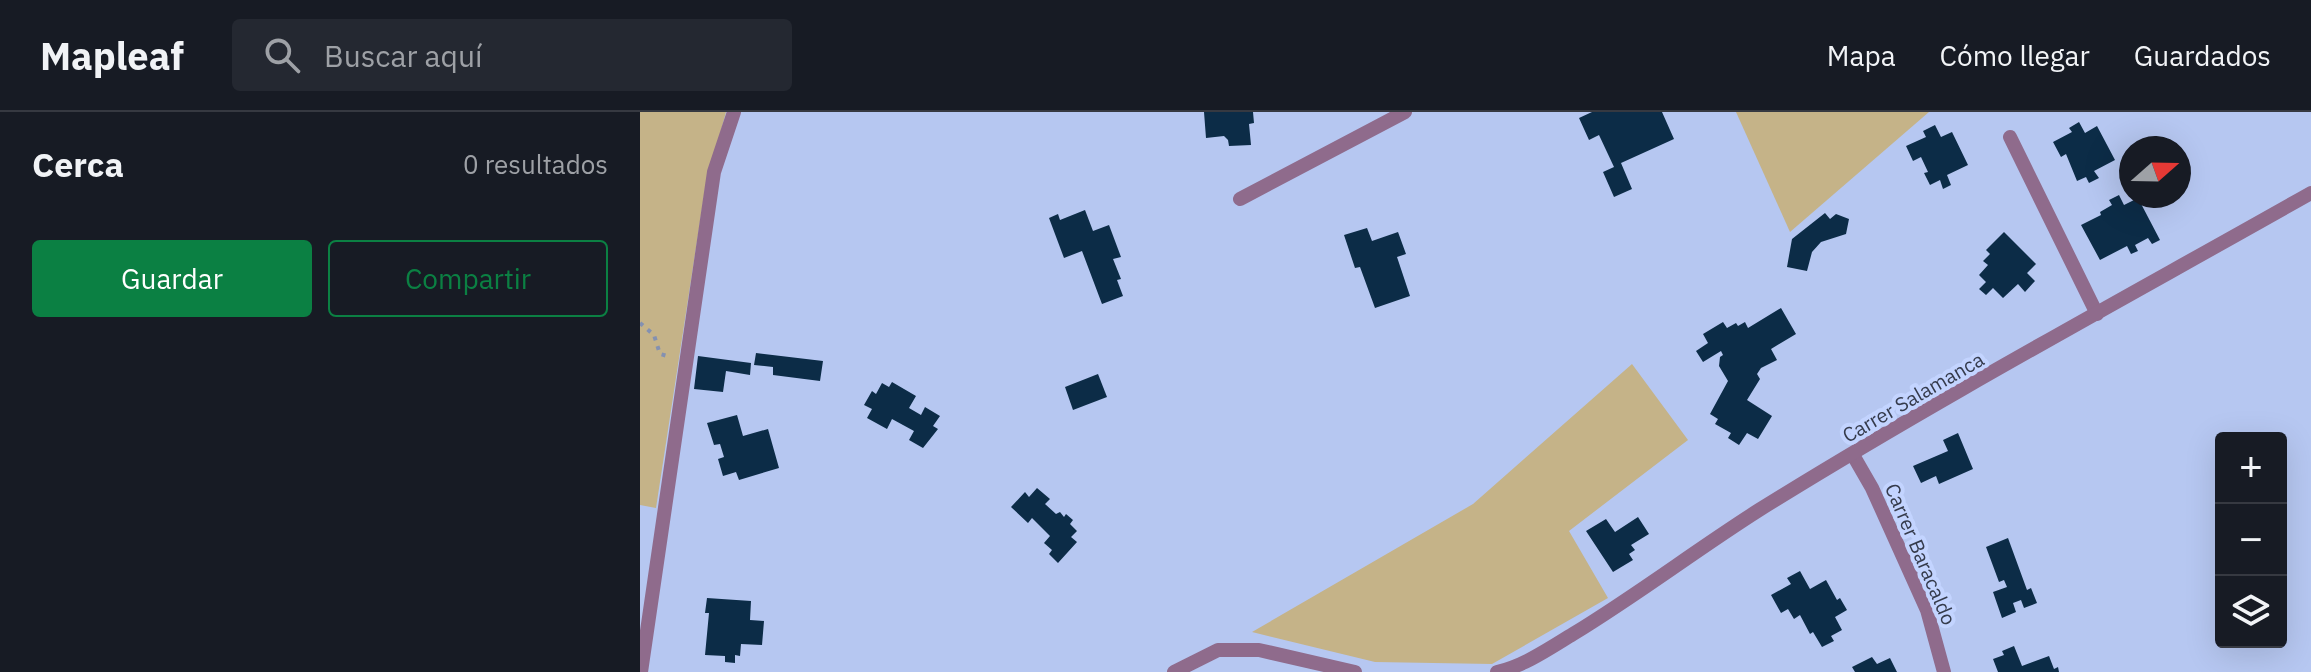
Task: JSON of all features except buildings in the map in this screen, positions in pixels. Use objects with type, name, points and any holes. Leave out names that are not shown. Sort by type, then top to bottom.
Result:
[{"type":"street","points":[[641,672],[714,172],[734,112]]},
{"type":"street","points":[[1240,199],[1404,112]]},
{"type":"street","points":[[2010,137],[2097,314]]},
{"type":"street","name":"Carrer Salamanca","points":[[1497,672],[1545,650],[1627,601],[1760,510],[1853,455],[2311,193]]},
{"type":"street","name":"Carrer Baracaldo","points":[[1853,455],[1872,488],[1927,610],[1944,672]]},
{"type":"street","points":[[1174,672],[1218,650],[1259,650],[1355,672]]},
{"type":"path","points":[[640,323],[654,335],[660,354],[687,361]]},
{"type":"shaded area","points":[[640,112],[726,112],[705,189],[656,508],[640,505]]},
{"type":"shaded area","points":[[1736,112],[1929,112],[1790,232]]},
{"type":"shaded area","points":[[1632,364],[1688,440],[1569,531],[1608,598],[1492,664],[1375,662],[1252,632],[1473,504]]}]
